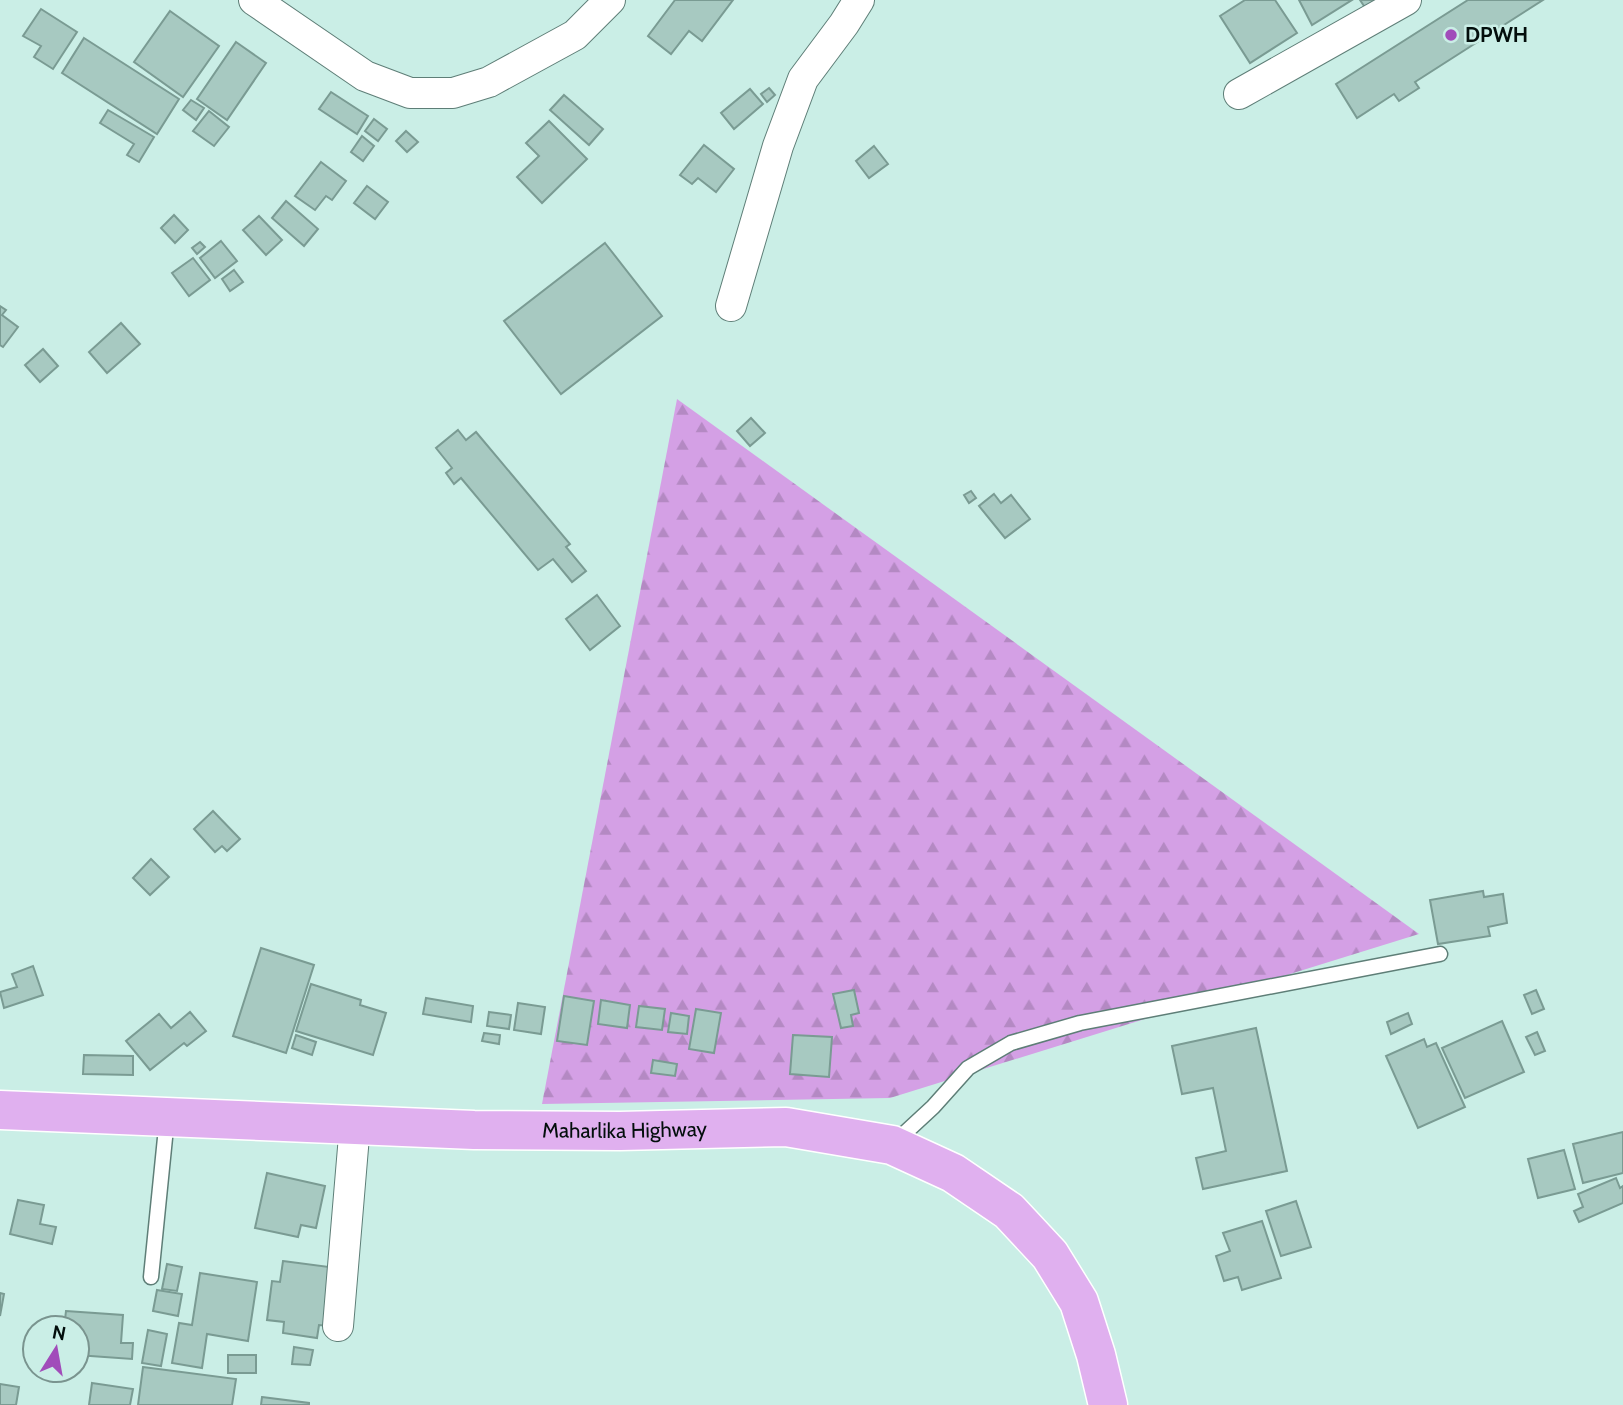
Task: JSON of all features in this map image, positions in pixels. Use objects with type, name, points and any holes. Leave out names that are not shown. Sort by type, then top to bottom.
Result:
[{"type":"highway","name":"Maharlika Highway","points":[[0,1110],[474,1130],[620,1131],[786,1127],[892,1145],[953,1172],[1009,1211],[1050,1255],[1079,1302],[1108,1405]]},
{"type":"street","points":[[254,0],[365,76],[410,93],[453,93],[489,82],[575,35],[610,0]]},
{"type":"street","points":[[731,306],[778,146],[803,79],[859,0]]},
{"type":"street","points":[[1239,94],[1406,0]]},
{"type":"street","points":[[338,1326],[355,1124]]},
{"type":"lane","points":[[892,1145],[933,1107],[968,1068],[1011,1043],[1080,1023],[1440,954]]},
{"type":"lane","points":[[151,1277],[167,1117]]},
{"type":"green space","points":[[677,399],[1419,934],[890,1098],[542,1104]]},
{"type":"building","points":[[675,0],[733,0],[702,41],[689,31],[671,54],[648,36]]},
{"type":"building","points":[[1245,0],[1275,0],[1297,33],[1250,63],[1220,16]]},
{"type":"building","points":[[1299,0],[1352,0],[1312,25]]},
{"type":"building","points":[[1360,0],[1380,0],[1366,9]]},
{"type":"building","name":"DPWH","points":[[1468,0],[1543,0],[1415,82],[1419,88],[1399,101],[1394,94],[1357,118],[1336,84]]},
{"type":"building","points":[[41,9],[77,32],[53,69],[34,57],[41,46],[23,36]]},
{"type":"building","points":[[170,11],[219,46],[183,97],[134,62]]},
{"type":"building","points":[[84,38],[179,99],[157,134],[62,73]]},
{"type":"building","points":[[236,42],[266,63],[227,120],[197,99]]},
{"type":"building","points":[[769,88],[775,95],[767,102],[761,94]]},
{"type":"building","points":[[750,89],[763,104],[734,129],[721,113]]},
{"type":"building","points":[[331,92],[368,116],[357,134],[319,109]]},
{"type":"building","points":[[564,95],[603,129],[589,145],[550,110]]},
{"type":"building","points":[[191,100],[204,108],[196,120],[183,110]]},
{"type":"building","points":[[108,110],[154,137],[139,162],[127,155],[134,144],[100,123]]},
{"type":"building","points":[[209,111],[229,127],[214,146],[193,131]]},
{"type":"building","points":[[374,119],[387,129],[378,141],[365,131]]},
{"type":"building","points":[[549,121],[587,159],[542,203],[517,177],[539,156],[526,143]]},
{"type":"building","points":[[406,131],[418,142],[407,152],[396,141]]},
{"type":"building","points":[[362,136],[374,146],[363,161],[351,152]]},
{"type":"building","points":[[704,145],[734,169],[716,192],[698,178],[692,184],[680,175]]},
{"type":"building","points":[[874,146],[888,164],[869,178],[856,161]]},
{"type":"building","points":[[321,162],[346,181],[332,200],[326,196],[315,210],[295,196]]},
{"type":"building","points":[[367,186],[388,202],[375,219],[354,203]]},
{"type":"building","points":[[286,201],[318,229],[304,246],[272,218]]},
{"type":"building","points":[[174,215],[188,230],[175,243],[161,228]]},
{"type":"building","points":[[259,216],[282,240],[266,255],[243,230]]},
{"type":"building","points":[[221,241],[237,261],[215,278],[200,258]]},
{"type":"building","points":[[200,242],[205,247],[197,254],[192,248]]},
{"type":"building","points":[[605,243],[662,316],[561,394],[504,321]]},
{"type":"building","points":[[193,258],[210,280],[189,296],[172,273]]},
{"type":"building","points":[[234,270],[243,282],[230,291],[222,279]]},
{"type":"building","points":[[0,306],[6,310],[2,315],[18,327],[3,347],[0,345]]},
{"type":"building","points":[[121,323],[140,344],[107,373],[89,352]]},
{"type":"building","points":[[43,349],[58,366],[40,382],[25,365]]},
{"type":"building","points":[[751,418],[765,433],[750,446],[737,431]]},
{"type":"building","points":[[458,430],[466,440],[476,432],[570,544],[566,547],[586,571],[572,582],[553,559],[538,570],[461,478],[454,484],[446,473],[452,468],[436,448]]},
{"type":"building","points":[[971,491],[976,498],[969,503],[964,495]]},
{"type":"building","points":[[994,494],[1001,503],[1011,495],[1030,519],[1005,538],[979,506]]},
{"type":"building","points":[[597,595],[620,626],[590,650],[566,619]]},
{"type":"building","points":[[213,811],[240,839],[227,851],[222,846],[215,852],[194,829]]},
{"type":"building","points":[[151,859],[169,877],[150,895],[133,878]]},
{"type":"building","points":[[1483,891],[1484,897],[1503,894],[1507,923],[1488,927],[1490,936],[1438,944],[1430,900]]},
{"type":"building","points":[[261,948],[314,965],[286,1053],[233,1036]]},
{"type":"building","points":[[33,966],[43,995],[4,1008],[0,992],[17,987],[12,974]]},
{"type":"building","points":[[311,984],[361,1000],[360,1005],[386,1013],[373,1055],[296,1031]]},
{"type":"building","points":[[854,990],[859,1013],[851,1015],[853,1026],[841,1028],[833,994]]},
{"type":"building","points":[[1536,990],[1544,1009],[1532,1014],[1524,995]]},
{"type":"building","points":[[564,996],[594,1001],[587,1045],[557,1041]]},
{"type":"building","points":[[426,998],[473,1006],[471,1022],[423,1014]]},
{"type":"building","points":[[601,1000],[630,1005],[627,1028],[598,1024]]},
{"type":"building","points":[[518,1003],[545,1007],[541,1034],[514,1030]]},
{"type":"building","points":[[639,1006],[665,1009],[662,1030],[636,1027]]},
{"type":"building","points":[[696,1009],[721,1013],[714,1053],[689,1049]]},
{"type":"building","points":[[190,1012],[206,1031],[187,1046],[184,1043],[150,1070],[126,1041],[159,1014],[171,1028]]},
{"type":"building","points":[[489,1012],[511,1015],[509,1029],[487,1026]]},
{"type":"building","points":[[671,1013],[689,1016],[687,1034],[668,1032]]},
{"type":"building","points":[[1408,1013],[1412,1024],[1391,1034],[1387,1022]]},
{"type":"building","points":[[1502,1021],[1524,1072],[1465,1098],[1442,1048]]},
{"type":"building","points":[[1256,1028],[1287,1171],[1203,1189],[1196,1158],[1226,1151],[1213,1088],[1182,1094],[1172,1046]]},
{"type":"building","points":[[1537,1032],[1545,1051],[1535,1055],[1526,1037]]},
{"type":"building","points":[[484,1033],[500,1035],[499,1044],[482,1041]]},
{"type":"building","points":[[296,1035],[316,1042],[312,1055],[292,1048]]},
{"type":"building","points":[[793,1035],[832,1037],[829,1077],[790,1074]]},
{"type":"building","points":[[1424,1039],[1427,1047],[1436,1043],[1465,1107],[1418,1128],[1386,1056]]},
{"type":"building","points":[[84,1055],[133,1056],[133,1075],[83,1074]]},
{"type":"building","points":[[653,1060],[677,1064],[675,1076],[651,1073]]},
{"type":"building","points":[[1623,1132],[1623,1173],[1583,1183],[1573,1144]]},
{"type":"building","points":[[1564,1150],[1575,1189],[1538,1198],[1528,1159]]},
{"type":"building","points":[[267,1173],[325,1186],[316,1228],[301,1225],[298,1237],[255,1228]]},
{"type":"building","points":[[1616,1178],[1620,1188],[1623,1186],[1623,1203],[1579,1222],[1574,1211],[1583,1207],[1578,1194]]},
{"type":"building","points":[[18,1200],[44,1205],[40,1224],[56,1227],[52,1244],[10,1234]]},
{"type":"building","points":[[1296,1201],[1311,1247],[1281,1256],[1266,1211]]},
{"type":"building","points":[[1262,1221],[1281,1278],[1242,1290],[1238,1277],[1224,1281],[1216,1256],[1230,1251],[1223,1233]]},
{"type":"building","points":[[283,1261],[337,1268],[329,1326],[319,1325],[317,1338],[283,1333],[284,1322],[267,1320],[272,1281],[280,1282]]},
{"type":"building","points":[[167,1264],[182,1267],[177,1291],[162,1289]]},
{"type":"building","points":[[200,1273],[257,1282],[248,1341],[207,1334],[202,1368],[172,1363],[179,1323],[192,1325]]},
{"type":"building","points":[[157,1290],[182,1294],[178,1316],[153,1311]]},
{"type":"building","points":[[0,1293],[4,1294],[0,1316]]},
{"type":"building","points":[[66,1311],[123,1315],[121,1343],[133,1343],[132,1359],[91,1356],[91,1314],[66,1314]]},
{"type":"building","points":[[148,1330],[167,1334],[161,1366],[142,1363]]},
{"type":"building","points":[[294,1347],[313,1350],[310,1365],[292,1364]]},
{"type":"building","points":[[228,1355],[256,1355],[256,1373],[228,1373]]},
{"type":"building","points":[[143,1367],[236,1379],[232,1405],[138,1405]]},
{"type":"building","points":[[92,1383],[133,1389],[130,1405],[89,1405]]},
{"type":"building","points":[[0,1384],[19,1387],[16,1405],[0,1405]]},
{"type":"building","points":[[262,1397],[309,1403],[309,1405],[261,1405]]},
{"type":"place","name":"DPWH","points":[[1451,35]]}]
